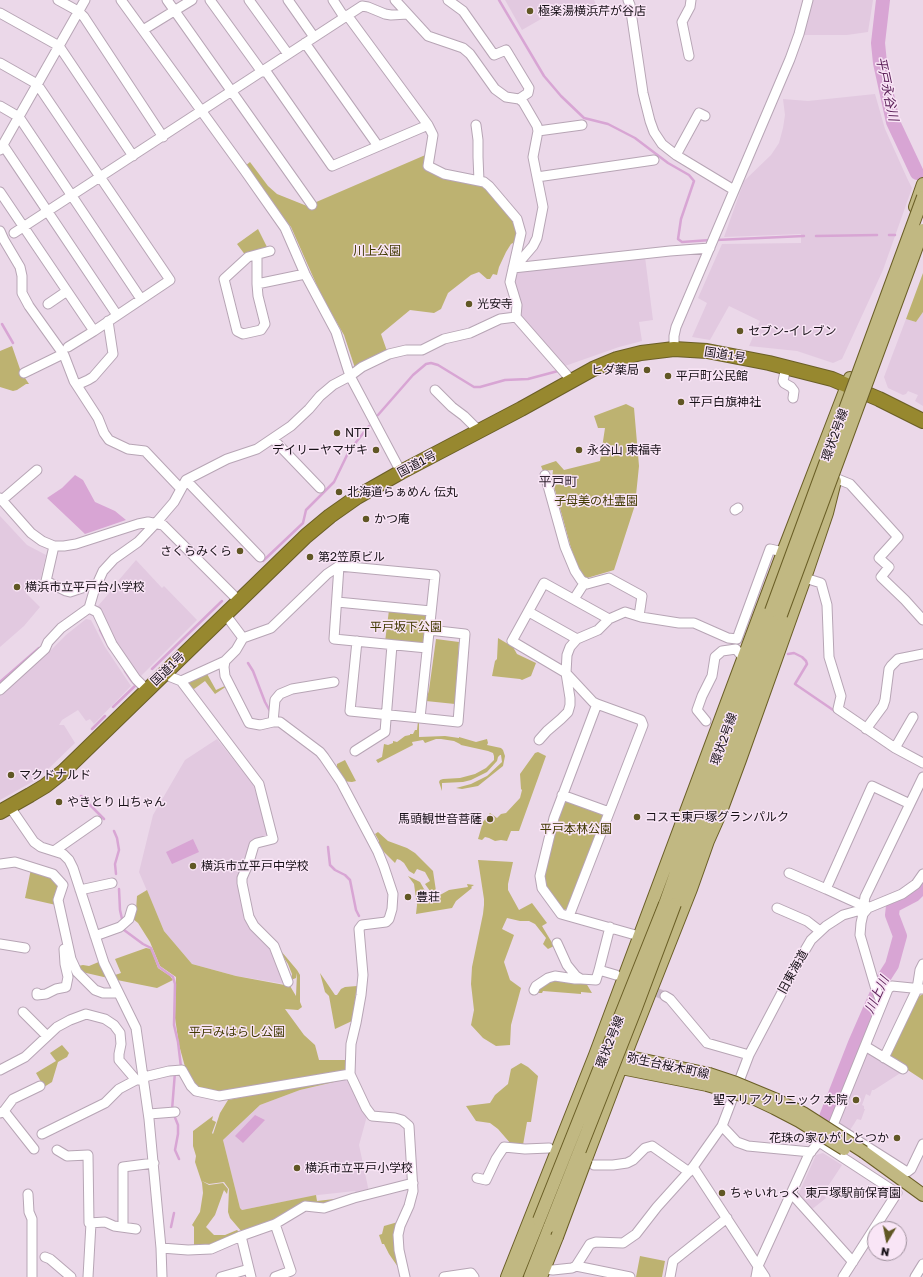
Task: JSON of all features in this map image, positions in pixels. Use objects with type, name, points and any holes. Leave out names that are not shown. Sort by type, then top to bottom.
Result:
[{"type":"highway","name":"国道1号","points":[[5,810],[45,786],[64,771],[306,536],[330,516],[357,497],[401,472],[593,369],[617,359],[641,353],[674,349],[707,351],[769,363],[818,375],[867,394],[923,422]]},
{"type":"main road","points":[[507,1277],[595,1055],[783,552],[905,235],[923,184]]},
{"type":"main road","name":"環状2号線","points":[[670,904],[747,709],[776,613],[923,197]]},
{"type":"main road","name":"環状2号線","points":[[516,1277],[545,1223],[634,1015],[670,904],[693,824],[776,613],[923,230]]},
{"type":"main road","points":[[708,841],[738,767],[784,641],[827,513],[835,478],[857,417],[900,310],[923,244]]},
{"type":"main road","points":[[693,824],[742,664]]},
{"type":"main road","points":[[543,1273],[590,1162],[623,1062],[691,889],[708,841],[747,709]]},
{"type":"main road","name":"弥生台桜木町線","points":[[595,1055],[708,1080],[749,1097],[799,1121],[862,1156],[923,1195]]},
{"type":"main road","name":"環状2号線","points":[[530,1277],[545,1223]]},
{"type":"street","points":[[58,0],[78,11],[84,17],[163,137]]},
{"type":"street","points":[[85,0],[19,117],[2,143],[117,315]]},
{"type":"street","points":[[122,0],[285,228],[305,274],[336,332],[350,376],[401,472]]},
{"type":"street","points":[[167,0],[312,205]]},
{"type":"street","points":[[143,30],[192,0]]},
{"type":"street","points":[[210,0],[332,166],[428,125]]},
{"type":"street","points":[[249,0],[288,54]]},
{"type":"street","points":[[288,0],[314,37]]},
{"type":"street","points":[[333,0],[428,125],[433,134],[428,166],[444,174],[484,182],[517,219],[521,233],[510,282],[516,305],[516,317],[572,381]]},
{"type":"street","points":[[395,0],[428,36],[463,48],[470,54],[495,88],[506,97],[519,99],[523,102],[532,115],[537,126],[538,131],[533,157],[543,207],[533,246],[513,268]]},
{"type":"street","points":[[448,0],[463,11],[494,55],[506,50],[529,88],[528,93],[519,99]]},
{"type":"street","points":[[628,0],[630,5],[640,78],[654,132],[662,144],[676,155],[734,190]]},
{"type":"street","points":[[689,56],[682,22],[690,6],[691,0]]},
{"type":"street","points":[[674,349],[676,327],[794,47],[808,0]]},
{"type":"street","points":[[14,234],[71,195],[101,178],[132,156],[202,112],[362,6],[385,14],[408,14]]},
{"type":"street","points":[[0,13],[59,46],[132,156]]},
{"type":"street","points":[[305,43],[378,146]]},
{"type":"street","points":[[0,63],[37,84],[170,280],[65,350],[24,373]]},
{"type":"street","points":[[0,106],[19,117],[141,299]]},
{"type":"street","points":[[676,155],[699,113],[705,116]]},
{"type":"street","points":[[476,125],[479,181]]},
{"type":"street","points":[[538,131],[582,126]]},
{"type":"street","points":[[537,177],[654,160]]},
{"type":"street","points":[[0,192],[94,331]]},
{"type":"street","points":[[0,231],[2,238],[20,267],[22,276],[22,293],[29,306],[65,350],[74,381],[98,418],[104,433],[109,440],[128,449],[145,451],[181,489]]},
{"type":"street","points":[[513,268],[710,248]]},
{"type":"street","points":[[256,255],[258,296],[265,324],[261,330],[243,334],[237,331],[224,279],[248,257],[270,251]]},
{"type":"street","points":[[257,284],[305,274]]},
{"type":"street","points":[[48,304],[67,291]]},
{"type":"street","points":[[0,690],[47,645],[61,628],[89,608],[96,586],[103,571],[108,565],[138,542],[156,523],[174,502],[186,480],[227,459],[257,450],[274,439],[300,418],[320,396],[333,385],[350,376],[362,367],[389,354],[406,350],[422,350],[444,339],[470,333],[500,319],[516,317]]},
{"type":"street","points":[[77,385],[92,377],[113,354],[108,321]]},
{"type":"street","points":[[786,368],[783,381],[794,391],[793,398]]},
{"type":"street","points":[[435,390],[479,431]]},
{"type":"street","points":[[274,439],[320,488]]},
{"type":"street","points":[[37,470],[1,499],[31,533],[42,541],[54,546],[64,546],[76,544],[138,524],[148,522],[163,525],[239,601]]},
{"type":"street","points":[[545,474],[565,546],[581,580],[587,584],[609,578],[642,596],[639,616]]},
{"type":"street","points":[[835,478],[850,484],[898,537],[878,558],[889,567],[881,578],[905,600],[923,620]]},
{"type":"street","points":[[186,480],[260,557]]},
{"type":"street","points":[[54,546],[46,581],[70,592],[91,585],[96,586]]},
{"type":"street","points":[[539,740],[568,712],[570,698],[566,673],[567,655],[570,647],[577,639],[598,630],[609,619],[625,612],[679,623],[694,624],[728,638],[737,639],[770,549],[783,552]]},
{"type":"street","points":[[339,566],[334,639],[427,648]]},
{"type":"street","points":[[181,681],[225,661],[236,650],[243,638],[271,628],[327,574],[339,566],[435,575],[420,718]]},
{"type":"street","points":[[805,578],[821,584],[827,605],[829,657],[841,696],[838,710],[895,748],[923,763]]},
{"type":"street","points":[[574,599],[585,582]]},
{"type":"street","points":[[569,916],[643,725],[641,720],[593,702],[566,673],[512,641],[544,583],[609,619]]},
{"type":"street","points":[[336,602],[431,611]]},
{"type":"street","points":[[89,608],[94,609],[97,612],[112,644],[136,679],[147,690]]},
{"type":"street","points":[[529,612],[577,639]]},
{"type":"street","points":[[226,614],[243,638]]},
{"type":"street","points":[[357,642],[351,681],[350,711],[458,722],[465,634],[429,630]]},
{"type":"street","points":[[356,751],[385,732],[392,645]]},
{"type":"street","points":[[706,721],[697,710],[712,676],[715,657],[722,651],[736,649],[742,664]]},
{"type":"street","points":[[866,729],[883,706],[890,666],[898,660],[923,654]]},
{"type":"street","points":[[225,661],[225,676],[249,723],[260,725],[280,722],[320,752],[324,757],[341,782],[377,850],[394,894],[389,919],[386,922],[362,925],[359,929],[362,975],[361,995],[351,1044],[350,1074],[366,1108],[372,1116],[395,1118],[402,1120],[409,1126],[413,1192],[398,1235],[399,1250],[405,1277]]},
{"type":"street","points":[[166,672],[171,677],[181,681],[259,784],[273,839],[254,845],[242,878],[242,883],[249,917],[254,926],[274,946],[288,982]]},
{"type":"street","points":[[273,722],[275,700],[280,694],[292,688],[334,682]]},
{"type":"street","points":[[598,704],[554,818],[540,876],[542,888],[561,914],[639,936]]},
{"type":"street","points":[[895,748],[913,717]]},
{"type":"street","points":[[868,908],[864,903],[865,897],[923,777]]},
{"type":"street","points":[[826,889],[872,786],[910,804]]},
{"type":"street","points":[[562,795],[610,812]]},
{"type":"street","points":[[5,810],[34,842],[41,847],[63,854],[69,860],[73,868],[104,963],[136,1028],[141,1079],[149,1114],[161,1248],[162,1277]]},
{"type":"street","points":[[54,851],[97,821]]},
{"type":"street","points":[[0,864],[15,862],[53,874],[63,885],[58,900],[71,960],[77,972],[95,990],[103,994],[118,993]]},
{"type":"street","points":[[788,873],[868,908]]},
{"type":"street","name":"旧東海道","points":[[576,1266],[590,1244],[596,1242],[623,1243],[636,1234],[656,1207],[691,1170],[722,1126],[748,1055],[810,940],[826,926],[844,915],[868,908],[902,894],[922,880]]},
{"type":"street","points":[[80,890],[112,883]]},
{"type":"street","points":[[777,908],[807,921],[820,931]]},
{"type":"street","points":[[868,908],[863,914],[860,935],[881,1002]]},
{"type":"street","points":[[95,936],[120,927],[129,919],[132,909]]},
{"type":"street","points":[[534,990],[536,986],[548,978],[555,976],[596,980],[610,928]]},
{"type":"street","points":[[557,943],[567,965],[576,976],[581,979]]},
{"type":"street","points":[[0,944],[25,948]]},
{"type":"street","points":[[37,993],[38,995],[46,994],[56,989],[66,987],[68,977],[64,949],[68,948]]},
{"type":"street","points":[[884,1058],[920,989],[920,970],[923,964]]},
{"type":"street","points":[[599,970],[616,975]]},
{"type":"street","points":[[756,1277],[758,1266],[811,1152],[830,1128],[865,1046],[881,1002],[888,989],[892,986],[920,989]]},
{"type":"street","points":[[665,996],[670,999],[706,1043],[748,1055]]},
{"type":"street","points":[[23,1012],[47,1036]]},
{"type":"street","points":[[0,1070],[25,1057],[57,1027],[86,1014],[105,1020],[114,1025],[120,1033],[121,1044],[119,1060],[141,1079]]},
{"type":"street","points":[[865,1046],[902,1069]]},
{"type":"street","points":[[42,1134],[106,1103],[119,1089],[141,1079],[169,1071],[182,1070],[191,1086],[196,1091],[219,1096],[350,1074]]},
{"type":"street","points":[[34,1148],[2,1112],[13,1099],[40,1086]]},
{"type":"street","points":[[737,1086],[772,1099],[830,1128],[907,1172],[911,1169],[923,1144]]},
{"type":"street","points":[[149,1114],[172,1113]]},
{"type":"street","points":[[722,1126],[737,1142],[748,1146],[811,1152]]},
{"type":"street","points":[[819,1142],[897,1193],[843,1277]]},
{"type":"street","points":[[590,1162],[613,1165],[627,1162],[633,1160],[645,1148],[652,1146],[691,1170],[727,1218],[766,1277]]},
{"type":"street","points":[[477,1178],[486,1180],[496,1159],[504,1147],[525,1149],[549,1148]]},
{"type":"street","points":[[57,1150],[68,1156],[88,1156],[90,1223],[88,1277]]},
{"type":"street","points":[[123,1227],[123,1167],[154,1163]]},
{"type":"street","points":[[161,1248],[188,1250],[211,1249],[240,1236],[275,1224],[306,1206],[324,1208],[354,1198],[413,1183]]},
{"type":"street","points":[[791,1193],[852,1262]]},
{"type":"street","points":[[28,1194],[29,1212],[32,1219],[32,1277]]},
{"type":"street","points":[[670,1277],[673,1262],[727,1218]]},
{"type":"street","points":[[90,1223],[104,1222],[114,1226],[136,1229]]},
{"type":"street","points":[[275,1224],[290,1271],[275,1277]]},
{"type":"street","points":[[221,1277],[250,1273],[240,1236]]},
{"type":"street","points":[[45,1257],[50,1259],[71,1277]]},
{"type":"street","points":[[915,1277],[923,1264]]},
{"type":"street","points":[[543,1273],[576,1266],[591,1273],[630,1277]]},
{"type":"street","points":[[444,1277],[473,1275]]},
{"type":"shaded area","points":[[505,0],[594,0],[596,10],[580,17],[555,11],[522,30]]},
{"type":"shaded area","points":[[811,0],[873,0],[868,32],[847,35],[802,35]]},
{"type":"shaded area","points":[[875,94],[885,129],[912,188],[883,270],[842,359],[833,363],[797,351],[749,346],[760,321],[729,306],[710,340],[692,337],[707,303],[698,298],[722,244],[801,243],[801,234],[724,237],[744,181],[771,155],[779,143],[785,115],[783,99],[808,101]]},
{"type":"shaded area","points":[[645,257],[653,320],[639,322],[642,341],[619,347],[565,366],[521,318],[522,305],[514,283],[516,272]]},
{"type":"shaded area","points":[[923,312],[923,406],[915,401],[918,395],[908,391],[903,395],[888,388],[884,377],[906,319],[916,322]]},
{"type":"shaded area","points":[[75,475],[83,480],[95,502],[115,511],[126,520],[85,534],[47,498],[62,488]]},
{"type":"shaded area","name":"横浜市立平戸台小学校","points":[[0,516],[27,545],[46,555],[40,581],[26,593],[40,607],[24,626],[0,647]]},
{"type":"shaded area","points":[[136,560],[162,588],[164,586],[197,620],[139,678],[110,633],[97,607]]},
{"type":"shaded area","points":[[86,619],[91,620],[105,647],[131,686],[94,724],[90,719],[86,721],[78,710],[62,720],[59,725],[64,725],[75,743],[44,773],[32,782],[0,800],[0,695],[44,657],[66,635]]},
{"type":"shaded area","name":"横浜市立平戸中学校","points":[[217,739],[253,784],[269,835],[256,839],[240,878],[246,918],[271,948],[285,984],[236,976],[192,964],[164,931],[139,872],[153,815],[185,760]]},
{"type":"shaded area","points":[[193,839],[199,852],[172,864],[166,852]]},
{"type":"shaded area","points":[[870,1052],[902,1072],[872,1090],[870,1096],[866,1094],[862,1105],[865,1109],[861,1120],[857,1119],[850,1130],[840,1125],[839,1121],[866,1053]]},
{"type":"shaded area","name":"横浜市立平戸小学校","points":[[347,1079],[361,1108],[367,1116],[359,1145],[369,1192],[356,1194],[355,1191],[318,1195],[242,1210],[240,1208],[223,1140],[260,1105],[300,1090]]},
{"type":"shaded area","points":[[255,1115],[265,1120],[243,1143],[235,1136]]},
{"type":"shaded area","points":[[823,1153],[842,1165],[823,1194],[826,1198],[811,1210],[798,1195],[816,1155]]},
{"type":"green space","name":"川上公園","points":[[430,153],[428,166],[484,182],[512,219],[517,230],[515,242],[511,244],[506,252],[497,275],[493,274],[490,279],[487,279],[479,272],[471,275],[448,293],[441,309],[434,313],[410,310],[381,334],[387,351],[355,368],[344,335],[322,297],[291,227],[260,188],[245,166],[250,162],[268,186],[277,194],[307,206]]},
{"type":"green space","points":[[258,229],[268,249],[246,256],[237,244]]},
{"type":"green space","points":[[923,273],[923,312],[916,322],[906,319]]},
{"type":"green space","points":[[12,346],[21,372],[29,384],[26,384],[13,391],[0,387],[0,351]]},
{"type":"green space","name":"子母美の杜霊園","points":[[626,404],[634,408],[639,466],[635,505],[614,570],[587,578],[581,575],[571,548],[552,479],[553,470],[543,471],[541,466],[556,461],[564,470],[600,461],[605,428],[598,428],[594,416]]},
{"type":"green space","name":"平戸坂下公園","points":[[389,610],[426,613],[423,645],[385,642]]},
{"type":"green space","points":[[498,638],[513,647],[517,654],[536,663],[531,676],[522,680],[492,676],[495,661],[497,659]]},
{"type":"green space","points":[[436,639],[459,642],[455,704],[426,701],[429,690]]},
{"type":"green space","points":[[206,672],[216,690],[227,686],[215,694],[205,681],[194,689],[190,687],[187,682]]},
{"type":"green space","points":[[418,721],[419,737],[459,737],[476,742],[487,739],[487,745],[501,748],[503,750],[505,756],[503,766],[478,786],[462,789],[456,788],[471,784],[487,776],[502,762],[500,755],[497,761],[487,772],[471,780],[463,782],[442,783],[442,791],[439,782],[440,780],[460,778],[475,774],[486,768],[494,760],[493,753],[461,745],[454,741],[436,739],[425,743],[423,740],[412,742],[413,745],[378,763],[376,760],[382,757],[384,744],[388,745],[393,743],[393,741],[397,742],[405,736],[413,734],[415,730],[417,730]]},
{"type":"green space","points":[[538,752],[546,756],[519,831],[511,831],[507,841],[495,841],[485,837],[482,840],[478,839],[483,822],[490,813],[497,818],[501,814],[506,813],[520,798],[522,790],[520,774],[535,753]]},
{"type":"green space","points":[[345,760],[356,781],[342,781],[337,770],[337,764]]},
{"type":"green space","name":"平戸本林公園","points":[[568,800],[600,811],[603,818],[569,909],[562,910],[545,889],[543,878],[554,825],[564,801]]},
{"type":"green space","points":[[378,832],[388,841],[407,848],[415,853],[433,871],[436,891],[430,891],[425,884],[430,881],[425,872],[417,869],[414,874],[409,871],[400,860],[397,859],[395,863],[379,847],[379,841],[375,834]]},
{"type":"green space","points":[[478,860],[513,862],[508,890],[519,910],[532,903],[547,923],[542,926],[554,946],[548,949],[543,944],[546,938],[535,924],[529,921],[520,921],[507,918],[502,929],[514,935],[504,962],[510,980],[521,988],[511,1025],[510,1045],[496,1046],[483,1038],[471,1025],[474,1010],[471,984],[472,967],[484,905]]},
{"type":"green space","points":[[31,869],[51,875],[60,886],[56,905],[25,898]]},
{"type":"green space","points":[[408,876],[420,882],[428,896],[440,895],[449,890],[468,887],[467,884],[474,885],[456,901],[452,908],[416,914],[417,905],[414,884]]},
{"type":"green space","name":"平戸みはらし公園","points":[[147,890],[164,931],[192,964],[236,976],[290,986],[296,996],[297,973],[296,978],[291,980],[292,974],[288,964],[279,950],[281,951],[300,975],[300,1002],[302,1007],[298,1010],[285,1009],[304,1035],[315,1045],[319,1060],[345,1060],[345,1071],[215,1093],[201,1090],[187,1074],[179,1045],[175,1018],[176,977],[160,966],[150,942],[138,923],[133,919],[136,910],[137,896]]},
{"type":"green space","points":[[146,948],[151,949],[158,968],[170,976],[173,980],[157,988],[117,980],[115,975],[121,973],[115,959]]},
{"type":"green space","points":[[101,961],[108,978],[82,972],[78,966],[89,966]]},
{"type":"green space","points":[[320,973],[335,995],[337,995],[341,989],[345,987],[357,986],[352,1021],[335,1029],[329,996],[325,992]]},
{"type":"green space","points":[[551,979],[586,983],[592,993],[581,992],[581,994],[543,991],[542,993],[537,993],[540,987]]},
{"type":"green space","points":[[923,994],[923,1080],[891,1059],[889,1055],[918,997]]},
{"type":"green space","points":[[62,1045],[69,1053],[67,1057],[58,1062],[52,1082],[44,1087],[36,1073],[56,1061],[50,1053]]},
{"type":"green space","points":[[521,1063],[538,1076],[531,1122],[527,1122],[523,1145],[511,1144],[498,1129],[490,1123],[476,1121],[466,1106],[490,1103],[495,1095],[508,1084],[511,1069]]},
{"type":"green space","points":[[347,1079],[300,1090],[260,1105],[223,1140],[240,1208],[242,1210],[316,1195],[317,1201],[343,1198],[324,1204],[307,1202],[275,1220],[242,1232],[230,1218],[228,1212],[229,1189],[224,1182],[209,1184],[202,1181],[209,1185],[223,1183],[228,1189],[227,1194],[224,1190],[215,1215],[206,1227],[214,1235],[225,1235],[237,1230],[240,1233],[211,1245],[194,1246],[194,1227],[192,1225],[200,1212],[203,1193],[202,1183],[195,1162],[196,1156],[193,1146],[193,1131],[213,1116],[212,1120],[216,1122],[212,1133],[213,1134],[220,1113],[228,1100],[282,1089]]},
{"type":"green space","points":[[398,1222],[394,1239],[398,1267],[384,1244],[382,1244],[379,1235],[382,1234],[384,1226]]},
{"type":"green space","points":[[640,1256],[665,1261],[662,1277],[636,1277]]},
{"type":"waterway","points":[[499,0],[544,76],[561,96],[584,118],[608,124],[635,138],[668,163],[689,175],[694,181],[681,219],[678,239],[682,242],[711,240]]},
{"type":"waterway","name":"平戸永谷川","points":[[883,0],[878,43],[880,63],[893,122],[917,173]]},
{"type":"waterway","points":[[816,236],[877,235]]},
{"type":"waterway","points":[[889,235],[895,235]]},
{"type":"waterway","points":[[716,240],[804,236]]},
{"type":"waterway","points":[[2,324],[13,343]]},
{"type":"waterway","points":[[378,415],[413,375],[426,364],[431,363],[438,365],[474,387],[480,387],[505,380],[528,379],[558,371]]},
{"type":"waterway","points":[[263,561],[303,523],[306,510],[334,482],[349,451],[369,426]]},
{"type":"waterway","points":[[152,669],[222,601]]},
{"type":"waterway","points":[[100,630],[110,649]]},
{"type":"waterway","points":[[0,682],[39,648]]},
{"type":"waterway","points":[[788,654],[794,653],[802,657],[807,664],[795,684],[836,712]]},
{"type":"waterway","points":[[248,663],[271,713]]},
{"type":"waterway","points":[[113,707],[136,685],[125,671]]},
{"type":"waterway","points":[[92,729],[105,716]]},
{"type":"waterway","points":[[81,796],[104,819]]},
{"type":"waterway","points":[[114,831],[119,850],[115,864],[116,874]]},
{"type":"waterway","points":[[328,847],[330,865],[350,880],[356,910],[359,916]]},
{"type":"waterway","name":"川上川","points":[[826,1117],[855,1043],[883,979],[892,965],[900,936],[892,915],[893,906],[914,895],[923,886]]},
{"type":"waterway","points":[[119,889],[122,919]]},
{"type":"waterway","points":[[124,930],[151,948],[159,967],[173,977],[175,984],[174,1025],[181,1067]]},
{"type":"waterway","points":[[175,1072],[172,1110],[178,1125],[175,1150],[179,1159]]},
{"type":"waterway","points":[[171,1227],[174,1213]]},
{"type":"tunnel","points":[[645,987],[665,996]]},
{"type":"place","name":"極楽湯横浜芹が谷店","points":[[530,11]]},
{"type":"place","name":"光安寺","points":[[469,304]]},
{"type":"place","name":"セブン-イレブン","points":[[740,331]]},
{"type":"place","name":"ヒダ薬局","points":[[647,370]]},
{"type":"place","name":"平戸町公民館","points":[[668,376]]},
{"type":"place","name":"平戸白旗神社","points":[[681,402]]},
{"type":"place","name":"NTT","points":[[337,433]]},
{"type":"place","name":"デイリーヤマザキ","points":[[376,450]]},
{"type":"place","name":"永谷山 東福寺","points":[[579,450]]},
{"type":"place","name":"北海道らぁめん 伝丸","points":[[339,492]]},
{"type":"place","name":"かつ庵","points":[[366,519]]},
{"type":"place","name":"さくらみくら","points":[[240,551]]},
{"type":"place","name":"第2笠原ビル","points":[[310,557]]},
{"type":"place","name":"横浜市立平戸台小学校","points":[[17,587]]},
{"type":"place","name":"マクドナルド","points":[[11,775]]},
{"type":"place","name":"やきとり 山ちゃん","points":[[59,802]]},
{"type":"place","name":"コスモ東戸塚グランパルク","points":[[637,817]]},
{"type":"place","name":"馬頭観世音菩薩","points":[[490,819]]},
{"type":"place","name":"横浜市立平戸中学校","points":[[193,866]]},
{"type":"place","name":"豊荘","points":[[408,897]]},
{"type":"place","name":"聖マリアクリニック 本院","points":[[856,1100]]},
{"type":"place","name":"花珠の家ひがしとつか","points":[[897,1138]]},
{"type":"place","name":"横浜市立平戸小学校","points":[[297,1168]]},
{"type":"place","name":"ちゃいれっく 東戸塚駅前保育園","points":[[722,1193]]},
{"type":"district","name":"平戸町","points":[[558,482]]}]
